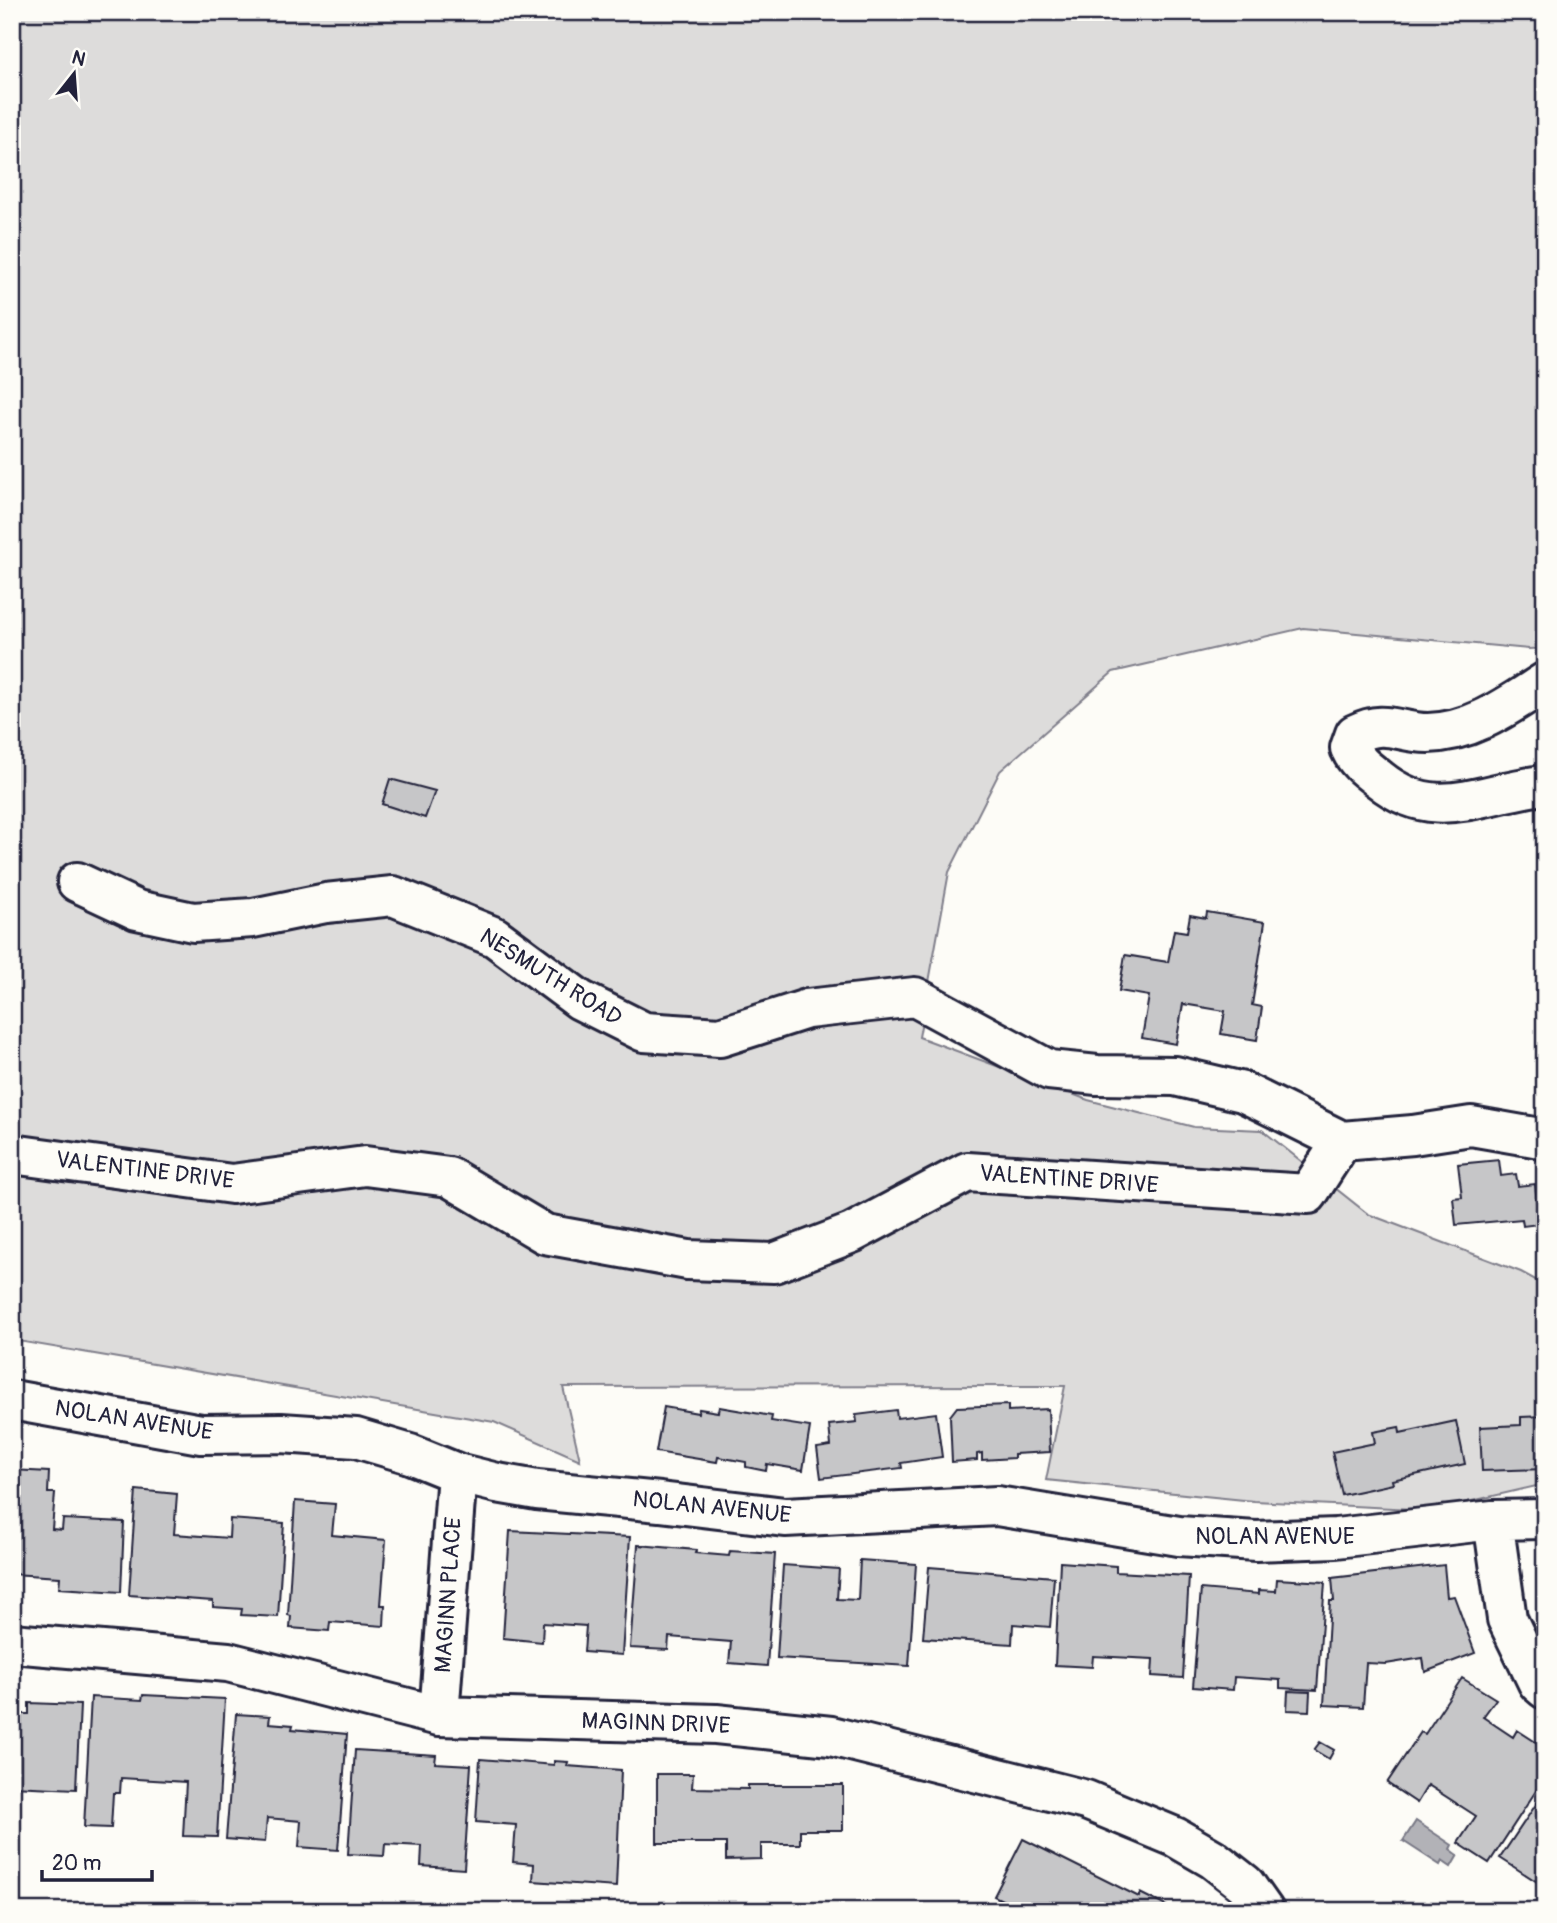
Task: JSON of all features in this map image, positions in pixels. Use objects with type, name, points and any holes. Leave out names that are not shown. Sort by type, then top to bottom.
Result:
[{"type":"street","points":[[1545,682],[1464,729],[1427,733],[1370,726],[1355,734],[1350,748],[1355,760],[1396,792],[1423,802],[1455,803],[1545,785]]},
{"type":"street","name":"NESMUTH ROAD","points":[[77,882],[137,909],[193,922],[253,918],[326,903],[393,896],[495,937],[580,1000],[644,1032],[720,1037],[807,1009],[915,997],[1049,1070],[1097,1075],[1175,1076],[1242,1092],[1342,1141]]},
{"type":"street","points":[[1342,1141],[1413,1135],[1471,1126],[1545,1141]]},
{"type":"street","name":"VALENTINE DRIVE","points":[[12,1154],[232,1184],[365,1166],[449,1177],[545,1234],[688,1260],[774,1263],[852,1233],[967,1172],[1308,1194],[1342,1141]]},
{"type":"street","name":"NOLAN AVENUE","points":[[12,1400],[201,1434],[281,1433],[356,1438],[410,1454],[457,1473],[537,1490],[785,1517],[997,1506],[1179,1536],[1256,1541],[1336,1538],[1493,1520],[1545,1520]]},
{"type":"street","name":"MAGINN PLACE","points":[[439,1716],[457,1473]]},
{"type":"street","points":[[1493,1520],[1507,1619],[1538,1683],[1545,1689]]},
{"type":"street","name":"MAGINN DRIVE","points":[[12,1643],[228,1662],[439,1716],[716,1724],[831,1736],[1086,1800],[1175,1837],[1213,1859],[1245,1884],[1264,1911]]},
{"type":"shaded area","points":[[12,12],[1545,12],[1545,648],[1529,649],[1303,628],[1113,672],[1000,771],[949,872],[919,1037],[1088,1100],[1194,1127],[1262,1130],[1368,1214],[1521,1272],[1545,1285],[1545,1484],[1433,1510],[1254,1501],[1046,1480],[1065,1386],[563,1387],[580,1460],[494,1422],[12,1340]]},
{"type":"shaded area","points":[[1416,1821],[1452,1845],[1450,1849],[1458,1855],[1451,1867],[1442,1861],[1440,1865],[1403,1841]]},
{"type":"building","points":[[390,779],[435,791],[425,818],[382,804]]},
{"type":"building","points":[[1207,912],[1265,922],[1252,1005],[1262,1007],[1257,1040],[1221,1034],[1225,1011],[1183,1004],[1176,1044],[1142,1038],[1149,996],[1119,991],[1125,955],[1168,962],[1174,930],[1187,932],[1190,915],[1206,918]]},
{"type":"building","points":[[1499,1160],[1501,1176],[1516,1174],[1518,1186],[1535,1184],[1539,1224],[1523,1226],[1522,1219],[1456,1225],[1453,1198],[1462,1197],[1458,1164]]},
{"type":"building","points":[[1008,1405],[1008,1411],[1048,1409],[1050,1452],[1014,1454],[1014,1458],[982,1460],[982,1453],[977,1454],[977,1460],[952,1462],[950,1416],[957,1407]]},
{"type":"building","points":[[664,1407],[698,1413],[699,1409],[718,1412],[719,1407],[772,1416],[771,1421],[810,1427],[803,1470],[767,1464],[766,1471],[746,1467],[746,1462],[718,1457],[717,1462],[656,1452]]},
{"type":"building","points":[[896,1410],[897,1418],[936,1413],[942,1457],[901,1463],[902,1468],[821,1478],[817,1448],[831,1446],[829,1425],[857,1422],[856,1415]]},
{"type":"building","points":[[1545,1416],[1545,1469],[1482,1471],[1480,1427],[1521,1425],[1521,1417]]},
{"type":"building","points":[[1456,1421],[1465,1464],[1392,1480],[1393,1484],[1342,1495],[1332,1452],[1375,1443],[1373,1432],[1399,1427],[1400,1433]]},
{"type":"building","points":[[12,1470],[49,1472],[48,1493],[55,1493],[52,1529],[62,1530],[63,1519],[124,1522],[121,1592],[59,1588],[60,1577],[12,1574]]},
{"type":"building","points":[[136,1490],[177,1494],[174,1534],[229,1538],[230,1519],[284,1523],[278,1617],[241,1615],[242,1609],[213,1607],[213,1601],[129,1595]]},
{"type":"building","points":[[295,1501],[335,1504],[332,1535],[386,1540],[381,1605],[385,1605],[384,1626],[330,1622],[329,1631],[290,1628],[291,1616],[288,1615]]},
{"type":"building","points":[[510,1531],[630,1537],[622,1655],[584,1652],[586,1626],[543,1623],[542,1642],[503,1638]]},
{"type":"building","points":[[638,1545],[729,1556],[730,1551],[775,1554],[767,1666],[729,1663],[731,1642],[669,1637],[668,1650],[630,1648]]},
{"type":"building","points":[[860,1560],[916,1564],[909,1666],[777,1658],[783,1565],[839,1569],[837,1599],[858,1600]]},
{"type":"building","points":[[1060,1562],[1116,1566],[1116,1572],[1189,1576],[1183,1678],[1152,1676],[1153,1659],[1093,1656],[1092,1667],[1055,1665]]},
{"type":"building","points":[[1444,1565],[1447,1597],[1454,1596],[1475,1653],[1425,1672],[1423,1658],[1386,1664],[1366,1663],[1363,1707],[1324,1705],[1330,1601],[1334,1601],[1332,1578]]},
{"type":"building","points":[[929,1567],[1054,1577],[1050,1627],[1013,1624],[1012,1644],[923,1638]]},
{"type":"building","points":[[1277,1579],[1325,1582],[1317,1690],[1280,1688],[1280,1680],[1234,1677],[1233,1690],[1193,1687],[1201,1589],[1259,1594],[1259,1590],[1276,1591]]},
{"type":"building","points":[[1462,1678],[1496,1699],[1483,1717],[1513,1737],[1517,1730],[1545,1748],[1545,1777],[1489,1863],[1458,1843],[1476,1816],[1428,1785],[1417,1803],[1387,1783],[1421,1732],[1425,1734]]},
{"type":"building","points":[[1288,1691],[1310,1692],[1309,1711],[1287,1710]]},
{"type":"building","points":[[143,1695],[225,1699],[217,1837],[183,1836],[186,1782],[121,1778],[120,1793],[113,1793],[111,1828],[84,1827],[91,1697],[142,1700]]},
{"type":"building","points":[[29,1703],[80,1705],[76,1789],[12,1786],[12,1714],[29,1714]]},
{"type":"building","points":[[236,1714],[270,1716],[269,1723],[293,1725],[292,1729],[347,1734],[338,1850],[299,1847],[301,1821],[267,1818],[265,1842],[226,1839]]},
{"type":"building","points":[[1320,1742],[1334,1750],[1329,1759],[1314,1750]]},
{"type":"building","points":[[355,1750],[436,1755],[435,1763],[471,1765],[464,1869],[421,1866],[422,1846],[385,1844],[384,1856],[348,1854]]},
{"type":"building","points":[[480,1759],[554,1765],[554,1761],[568,1762],[567,1766],[621,1770],[616,1887],[533,1881],[534,1864],[513,1862],[516,1825],[476,1822]]},
{"type":"building","points":[[657,1774],[693,1774],[692,1788],[748,1789],[748,1785],[843,1785],[843,1830],[800,1830],[800,1844],[761,1844],[761,1859],[726,1860],[726,1843],[657,1843]]},
{"type":"building","points":[[1545,1791],[1545,1887],[1500,1858]]},
{"type":"building","points":[[1023,1839],[1139,1897],[1140,1893],[1176,1911],[1024,1911],[994,1896]]}]
